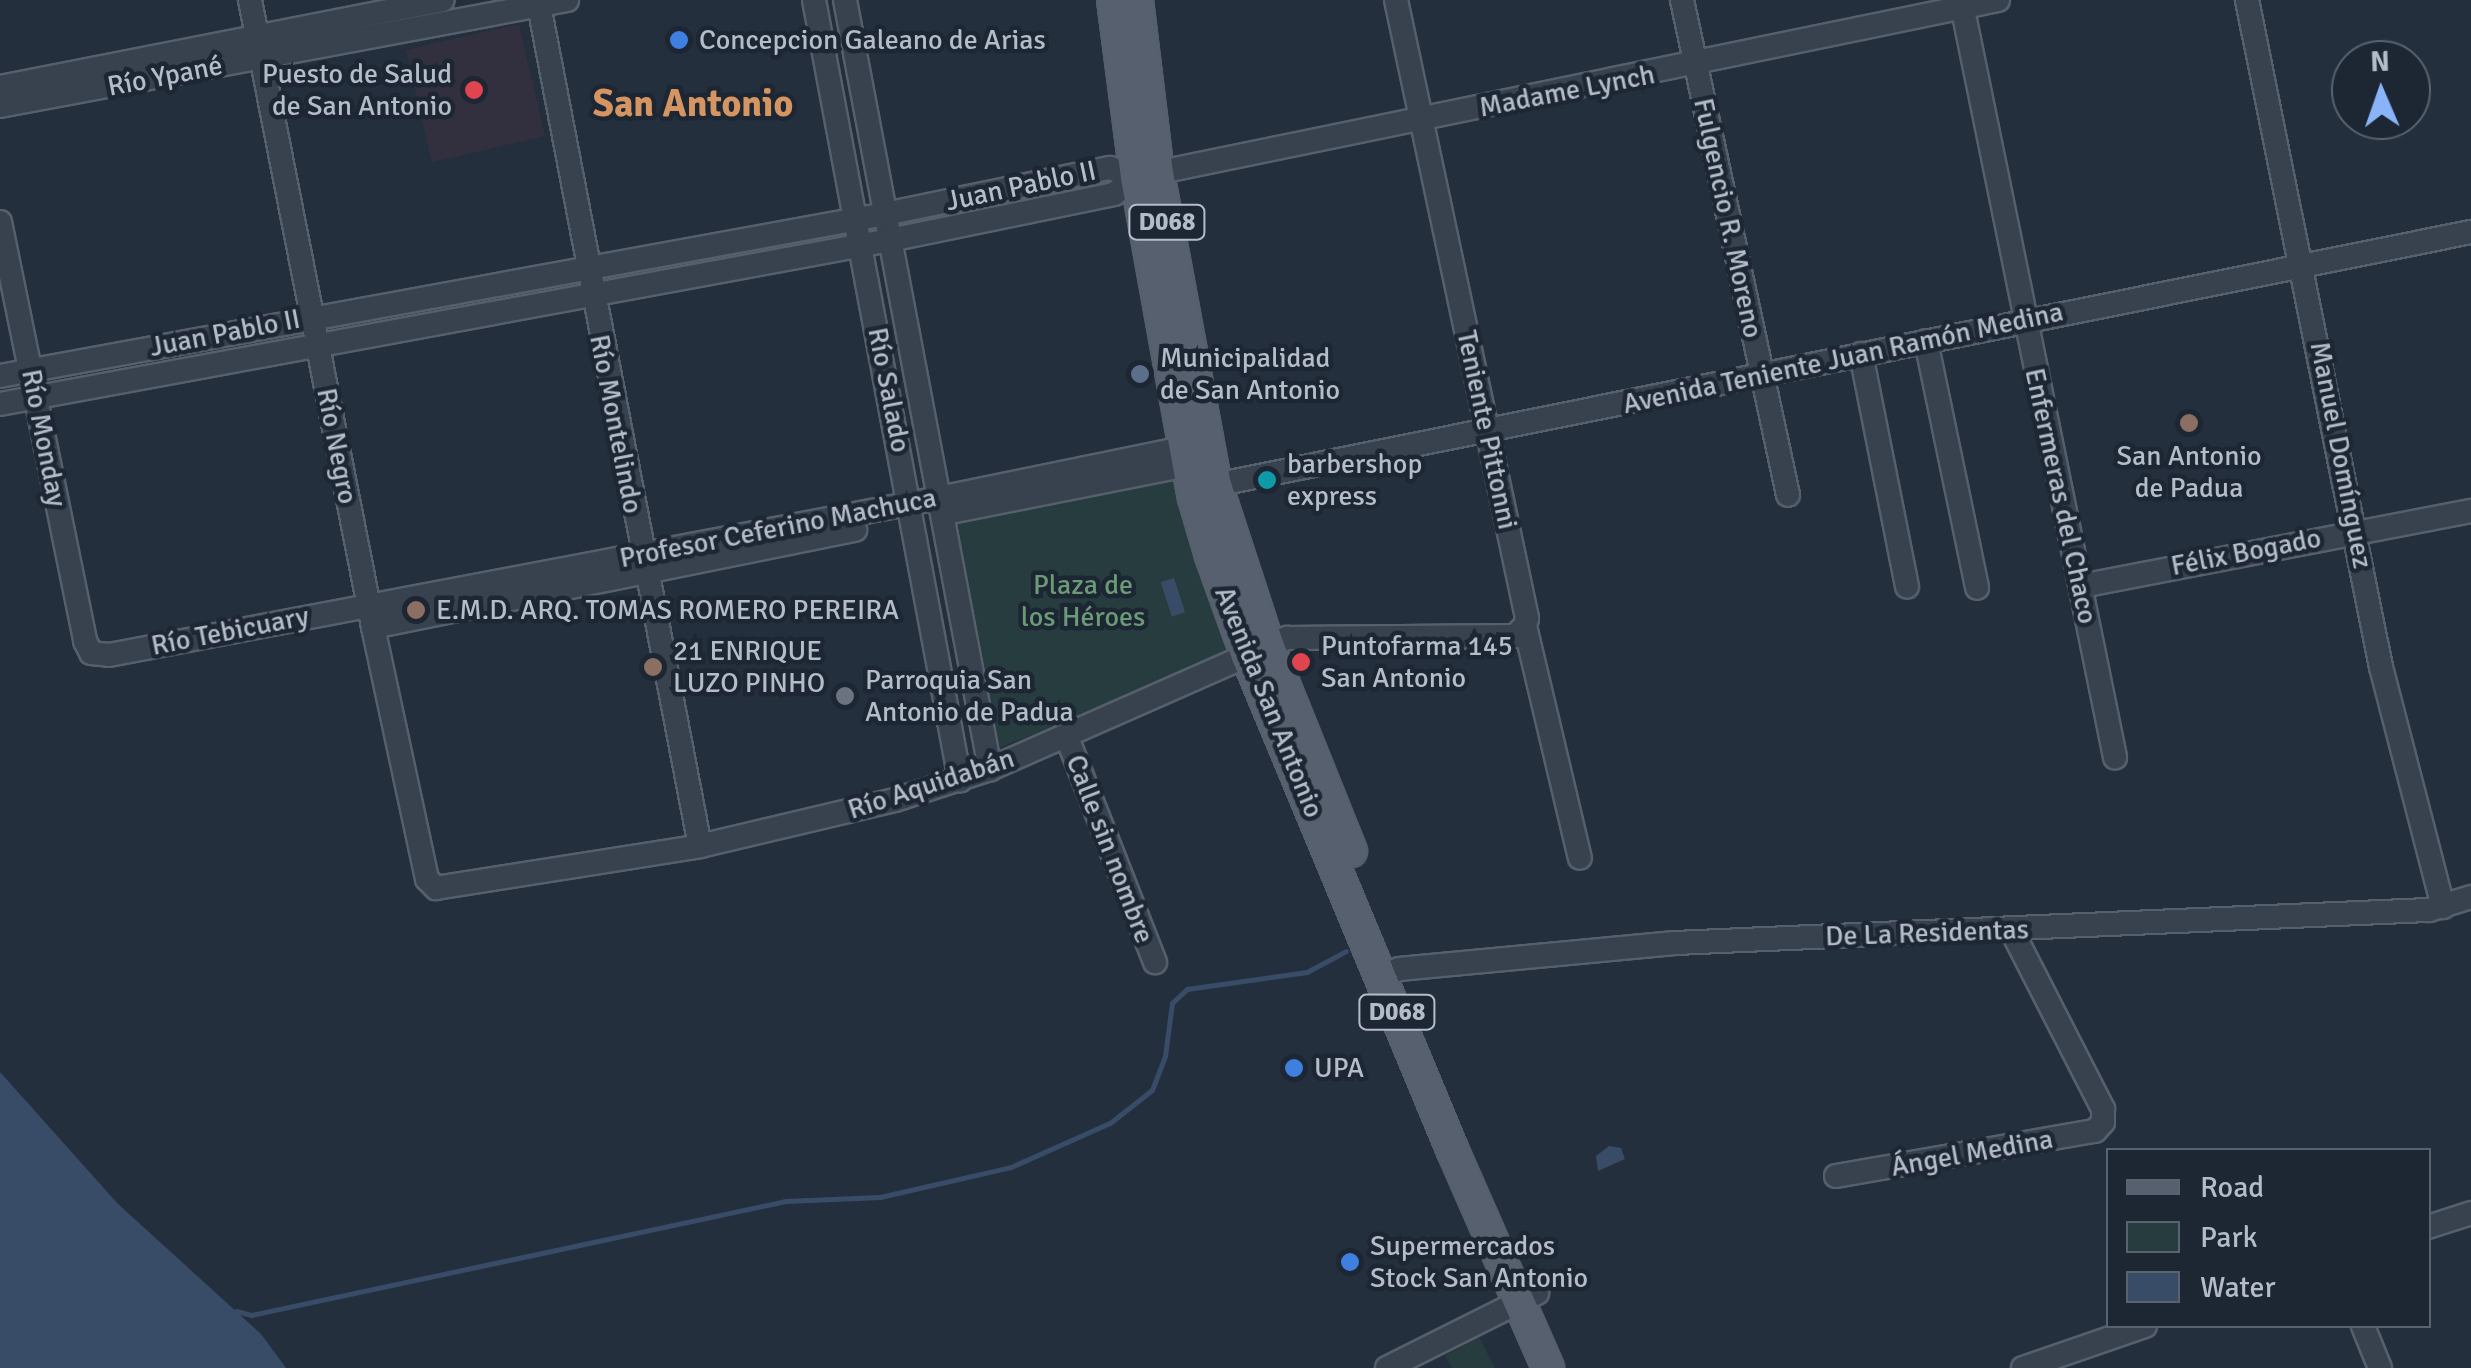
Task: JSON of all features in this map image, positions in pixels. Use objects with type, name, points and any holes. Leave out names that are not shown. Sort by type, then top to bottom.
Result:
[{"type":"main road","name":"Avenida San Antonio","points":[[1113,0],[1200,465],[1258,651],[1391,973],[1488,1188],[1528,1298],[1548,1368]]},
{"type":"main road","name":"Avenida San Antonio","points":[[1137,0],[1147,175]]},
{"type":"main road","name":"Avenida San Antonio","points":[[1528,1298],[1569,1368]]},
{"type":"street","name":"Río Negro","points":[[250,0],[370,616],[427,878],[436,888]]},
{"type":"street","name":"Río Ypané","points":[[0,106],[443,0]]},
{"type":"street","name":"Río Ypané","points":[[0,87],[566,0]]},
{"type":"street","name":"Río Salado","points":[[814,0],[960,780]]},
{"type":"street","name":"Río Salado","points":[[845,0],[990,769]]},
{"type":"street","name":"Teniente Pittonni","points":[[1396,0],[1525,626],[1580,858]]},
{"type":"street","name":"Fulgencio R. Moreno","points":[[1682,0],[1788,495]]},
{"type":"street","name":"Madame Lynch","points":[[1147,175],[1695,65],[1962,3],[1998,0]]},
{"type":"street","name":"Manuel Domínguez","points":[[2247,0],[2401,752],[2443,907]]},
{"type":"street","name":"Río Montelindo","points":[[538,3],[591,296],[700,846]]},
{"type":"street","name":"Enfermeras del Chaco","points":[[1962,3],[2115,757]]},
{"type":"street","name":"Juan Pablo II","points":[[0,376],[885,214],[1110,168],[1147,175]]},
{"type":"street","name":"Juan Pablo II","points":[[0,404],[862,246],[1114,194],[1147,175]]},
{"type":"street","name":"Río Monday","points":[[0,222],[85,641],[92,653]]},
{"type":"street","name":"Avenida Teniente Juan Ramón Medina","points":[[1200,465],[1486,431],[2471,232]]},
{"type":"street","points":[[1926,341],[1977,588]]},
{"type":"street","points":[[1860,354],[1907,587]]},
{"type":"street","name":"Profesor Ceferino Machuca","points":[[370,616],[912,511],[1200,465]]},
{"type":"street","name":"Félix Bogado","points":[[2081,586],[2471,511]]},
{"type":"street","name":"Río Tebicuary","points":[[92,653],[108,655],[370,616]]},
{"type":"street","points":[[932,620],[961,620]]},
{"type":"street","name":"Río Aquidabán","points":[[436,888],[700,846],[818,821],[960,780],[1287,638],[1341,634],[1515,636],[1525,626]]},
{"type":"street","name":"Calle sin nombre","points":[[1066,735],[1155,962]]},
{"type":"street","name":"De La Residentas","points":[[1391,973],[1674,944],[2443,907],[2471,896]]},
{"type":"street","name":"Ángel Medina","points":[[1836,1176],[2096,1132],[2103,1122],[2102,1109],[2010,929]]},
{"type":"street","points":[[2431,1226],[2471,1213]]},
{"type":"street","points":[[1387,1368],[1528,1298]]},
{"type":"street","points":[[2022,1368],[2084,1358],[2141,1328]]},
{"type":"street","points":[[2363,1328],[2380,1368]]},
{"type":"shaded area","name":"Puesto de Salud de San Antonio","points":[[519,24],[545,136],[432,162],[406,50]]},
{"type":"green space","name":"Plaza de los Héroes","points":[[1174,475],[1228,658],[996,749],[951,520]]},
{"type":"green space","points":[[1479,1337],[1495,1368],[1452,1368],[1445,1356]]},
{"type":"water","points":[[1174,578],[1185,612],[1172,617],[1161,582]]},
{"type":"water","points":[[0,1072],[118,1204],[261,1334],[286,1368],[0,1368]]},
{"type":"water","points":[[1609,1146],[1621,1148],[1625,1159],[1598,1171],[1596,1156]]},
{"type":"waterway","points":[[236,1311],[251,1315],[786,1201],[880,1197],[1011,1167],[1110,1123],[1152,1090],[1165,1056],[1172,1003],[1187,989],[1307,972],[1346,951]]},
{"type":"place","name":"Concepcion Galeano de Arias","points":[[679,40]]},
{"type":"place","name":"Puesto de Salud de San Antonio","points":[[474,90]]},
{"type":"place","name":"Municipalidad de San Antonio","points":[[1140,374]]},
{"type":"place","name":"San Antonio de Padua","points":[[2189,423]]},
{"type":"place","name":"barbershop express","points":[[1267,480]]},
{"type":"place","name":"E.M.D. ARQ. TOMAS ROMERO PEREIRA","points":[[416,610]]},
{"type":"place","name":"Puntofarma 145 San Antonio","points":[[1301,662]]},
{"type":"place","name":"21 ENRIQUE LUZO PINHO","points":[[653,667]]},
{"type":"place","name":"Parroquia San Antonio de Padua","points":[[845,696]]},
{"type":"place","name":"UPA","points":[[1294,1068]]},
{"type":"place","name":"Supermercados Stock San Antonio","points":[[1350,1262]]},
{"type":"district","name":"San Antonio","points":[[693,104]]}]
